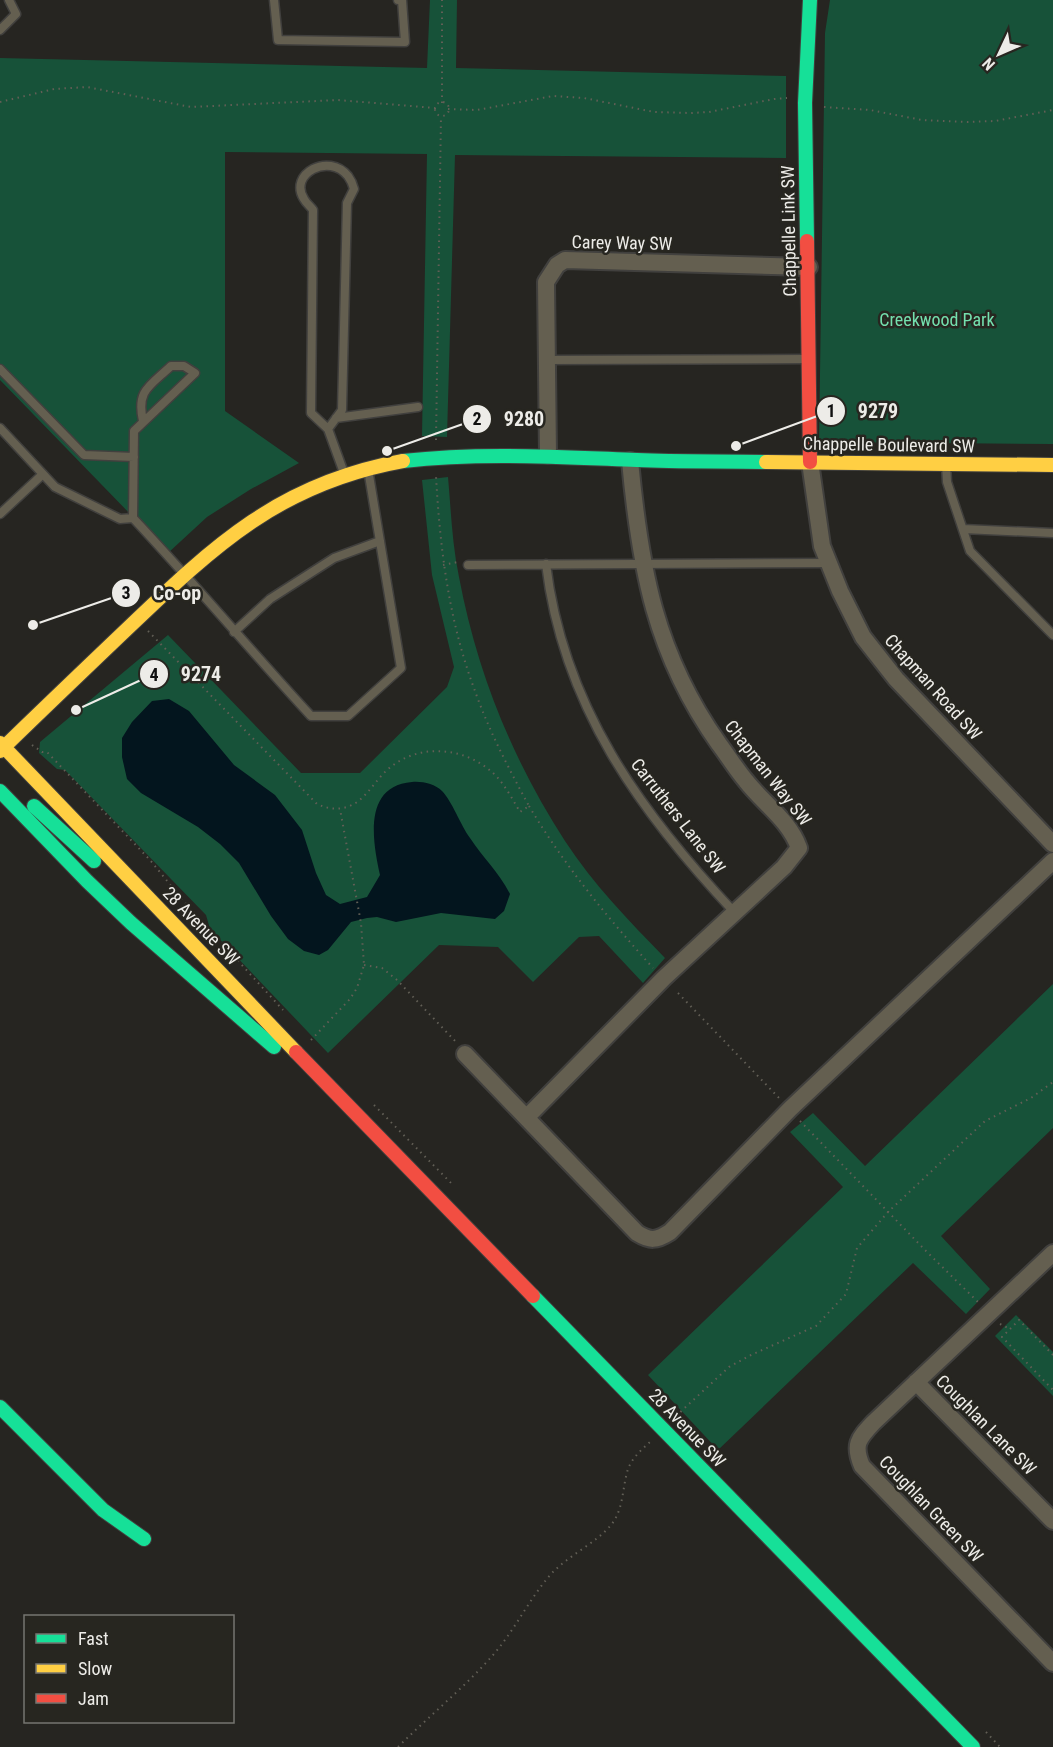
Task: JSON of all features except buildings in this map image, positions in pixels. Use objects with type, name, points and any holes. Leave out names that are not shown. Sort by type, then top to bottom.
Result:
[{"type":"main road","name":"Chappelle Link SW","points":[[810,0],[806,103],[810,462]]},
{"type":"main road","name":"Chappelle Boulevard SW","points":[[1,747],[185,573],[236,531],[268,510],[301,494],[368,469],[401,461],[436,457],[548,455],[630,460],[1053,465]]},
{"type":"main road","name":"28 Avenue SW","points":[[1,747],[973,1747]]},
{"type":"main road","points":[[0,782],[20,793],[103,870],[189,941]]},
{"type":"main road","name":"28 Avenue SW","points":[[0,791],[131,923],[375,1134]]},
{"type":"main road","points":[[0,1407],[103,1510],[144,1539]]},
{"type":"street","name":"Carey Way SW","points":[[548,455],[546,282],[557,265],[565,260],[809,267]]},
{"type":"street","name":"Chapman Way SW","points":[[526,1117],[664,978],[784,867],[799,848],[788,825],[746,782],[692,704],[670,657],[642,564],[630,460]]},
{"type":"street","name":"Chapman Road SW","points":[[810,462],[822,546],[863,637],[896,679],[1053,844]]},
{"type":"street","points":[[465,1054],[638,1233],[648,1240],[658,1239],[670,1233],[790,1109],[1053,861]]},
{"type":"street","name":"Coughlan Green SW","points":[[1053,1253],[862,1434],[857,1453],[862,1466],[1053,1663]]},
{"type":"street","name":"Coughlan Lane SW","points":[[916,1382],[1053,1521]]},
{"type":"lane","points":[[0,30],[16,14],[9,0]]},
{"type":"lane","points":[[274,0],[278,40],[405,42],[402,0],[398,0]]},
{"type":"lane","points":[[328,429],[342,410],[347,203],[354,189],[348,176],[336,166],[325,164],[312,168],[304,177],[301,189],[303,198],[313,210],[310,412],[328,429],[345,476]]},
{"type":"lane","points":[[546,360],[808,358]]},
{"type":"lane","points":[[143,422],[140,406],[144,390],[171,366],[184,366],[195,373],[134,431],[133,518],[185,573],[234,632],[311,716],[348,716],[401,668],[368,469]]},
{"type":"lane","points":[[0,369],[84,455],[134,457]]},
{"type":"lane","points":[[336,418],[418,407]]},
{"type":"lane","points":[[0,428],[55,487],[120,519],[133,518]]},
{"type":"lane","points":[[946,464],[947,482],[970,551],[1053,635]]},
{"type":"lane","points":[[0,514],[43,474]]},
{"type":"lane","points":[[963,529],[1053,533]]},
{"type":"lane","points":[[234,632],[270,599],[334,558],[380,541]]},
{"type":"lane","points":[[468,565],[829,563]]},
{"type":"lane","name":"Carruthers Lane SW","points":[[546,564],[550,602],[562,643],[580,693],[604,744],[632,789],[673,843],[736,913]]},
{"type":"path","points":[[442,0],[442,103]]},
{"type":"path","points":[[0,102],[54,89],[80,87],[191,107],[338,100],[435,108]]},
{"type":"path","points":[[448,109],[477,110],[553,96],[584,98],[654,112],[691,113],[792,98]]},
{"type":"path","points":[[435,108],[442,103]]},
{"type":"path","points":[[441,116],[447,114],[448,109],[446,104],[442,103]]},
{"type":"path","points":[[819,107],[870,110],[930,121],[967,122],[995,121],[1053,110]]},
{"type":"path","points":[[435,108],[436,113],[441,116]]},
{"type":"path","points":[[436,444],[441,116]]},
{"type":"path","points":[[436,474],[443,565],[454,620],[474,690],[499,748],[529,806],[581,884],[655,970]]},
{"type":"path","points":[[443,565],[458,562],[468,565]]},
{"type":"path","points":[[137,620],[310,798],[325,807],[340,809],[356,803],[378,777],[397,762],[420,752],[432,751],[460,754],[471,759],[496,777],[520,812],[529,806]]},
{"type":"path","points":[[42,752],[47,752],[150,860],[194,913],[283,1010]]},
{"type":"path","points":[[307,1036],[311,1040],[350,999],[357,988],[364,965],[361,923],[340,809]]},
{"type":"path","points":[[364,965],[382,968],[398,980],[448,1032],[465,1054]]},
{"type":"path","points":[[678,993],[777,1096]]},
{"type":"path","points":[[670,1422],[729,1367],[816,1326],[846,1294],[857,1248],[888,1212],[985,1121],[1031,1098],[1053,1082]]},
{"type":"path","points":[[369,1100],[452,1185]]},
{"type":"path","points":[[798,1118],[980,1304]]},
{"type":"path","points":[[1053,1355],[1019,1320],[1002,1337],[1053,1390]]},
{"type":"path","points":[[1000,1325],[1010,1329]]},
{"type":"path","points":[[398,1747],[491,1657],[515,1628],[550,1575],[610,1526],[621,1507],[628,1470],[633,1460],[655,1436]]},
{"type":"path","points":[[984,1730],[1000,1747]]},
{"type":"green space","points":[[430,0],[457,0],[456,68],[786,76],[786,158],[455,155],[447,437],[422,436],[427,154],[225,152],[225,411],[299,463],[251,489],[207,517],[168,553],[0,380],[0,58],[427,68]]},
{"type":"green space","name":"Creekwood Park","points":[[830,0],[1053,0],[1053,444],[819,442],[825,33]]},
{"type":"green space","points":[[448,477],[455,552],[467,612],[486,681],[513,746],[546,810],[576,857],[612,902],[665,958],[643,983],[599,936],[579,937],[533,982],[498,947],[439,945],[328,1053],[210,929],[206,915],[65,770],[57,769],[39,753],[40,742],[168,635],[301,773],[360,773],[447,687],[454,667],[432,575],[422,480]]},
{"type":"green space","points":[[1053,984],[1053,1128],[941,1236],[990,1289],[966,1314],[913,1263],[718,1450],[648,1375],[843,1187],[790,1132],[813,1113],[865,1166]]},
{"type":"green space","points":[[1016,1315],[1053,1352],[1053,1396],[995,1336]]},
{"type":"water","points":[[169,699],[189,711],[234,765],[275,795],[302,830],[326,895],[340,904],[367,897],[380,875],[374,833],[378,805],[385,794],[396,786],[416,782],[432,785],[446,795],[467,833],[501,878],[510,894],[504,911],[495,919],[441,913],[396,922],[377,917],[367,918],[351,922],[328,950],[319,955],[304,951],[288,939],[271,916],[239,863],[220,844],[198,827],[141,793],[127,779],[122,757],[122,738],[132,722],[152,701]]},
{"type":"traffic: fast","points":[[807,241],[805,103],[810,0]]},
{"type":"traffic: fast","points":[[403,461],[520,456],[766,462]]},
{"type":"traffic: fast","points":[[0,791],[131,923],[274,1047]]},
{"type":"traffic: fast","points":[[34,806],[94,861]]},
{"type":"traffic: fast","points":[[533,1296],[973,1747]]},
{"type":"traffic: fast","points":[[0,1407],[103,1510],[144,1539]]},
{"type":"traffic: slow","points":[[0,751],[128,628],[221,544],[285,502],[320,485],[359,471],[403,461]]},
{"type":"traffic: slow","points":[[766,462],[1053,465]]},
{"type":"traffic: slow","points":[[0,743],[296,1052]]},
{"type":"traffic: jam","points":[[807,241],[810,462]]},
{"type":"traffic: jam","points":[[296,1052],[533,1296]]},
{"type":"place","name":"9279","points":[[736,446]]},
{"type":"place","name":"9280","points":[[387,451]]},
{"type":"place","name":"Co-op","points":[[33,625]]},
{"type":"place","name":"9274","points":[[76,710]]}]
